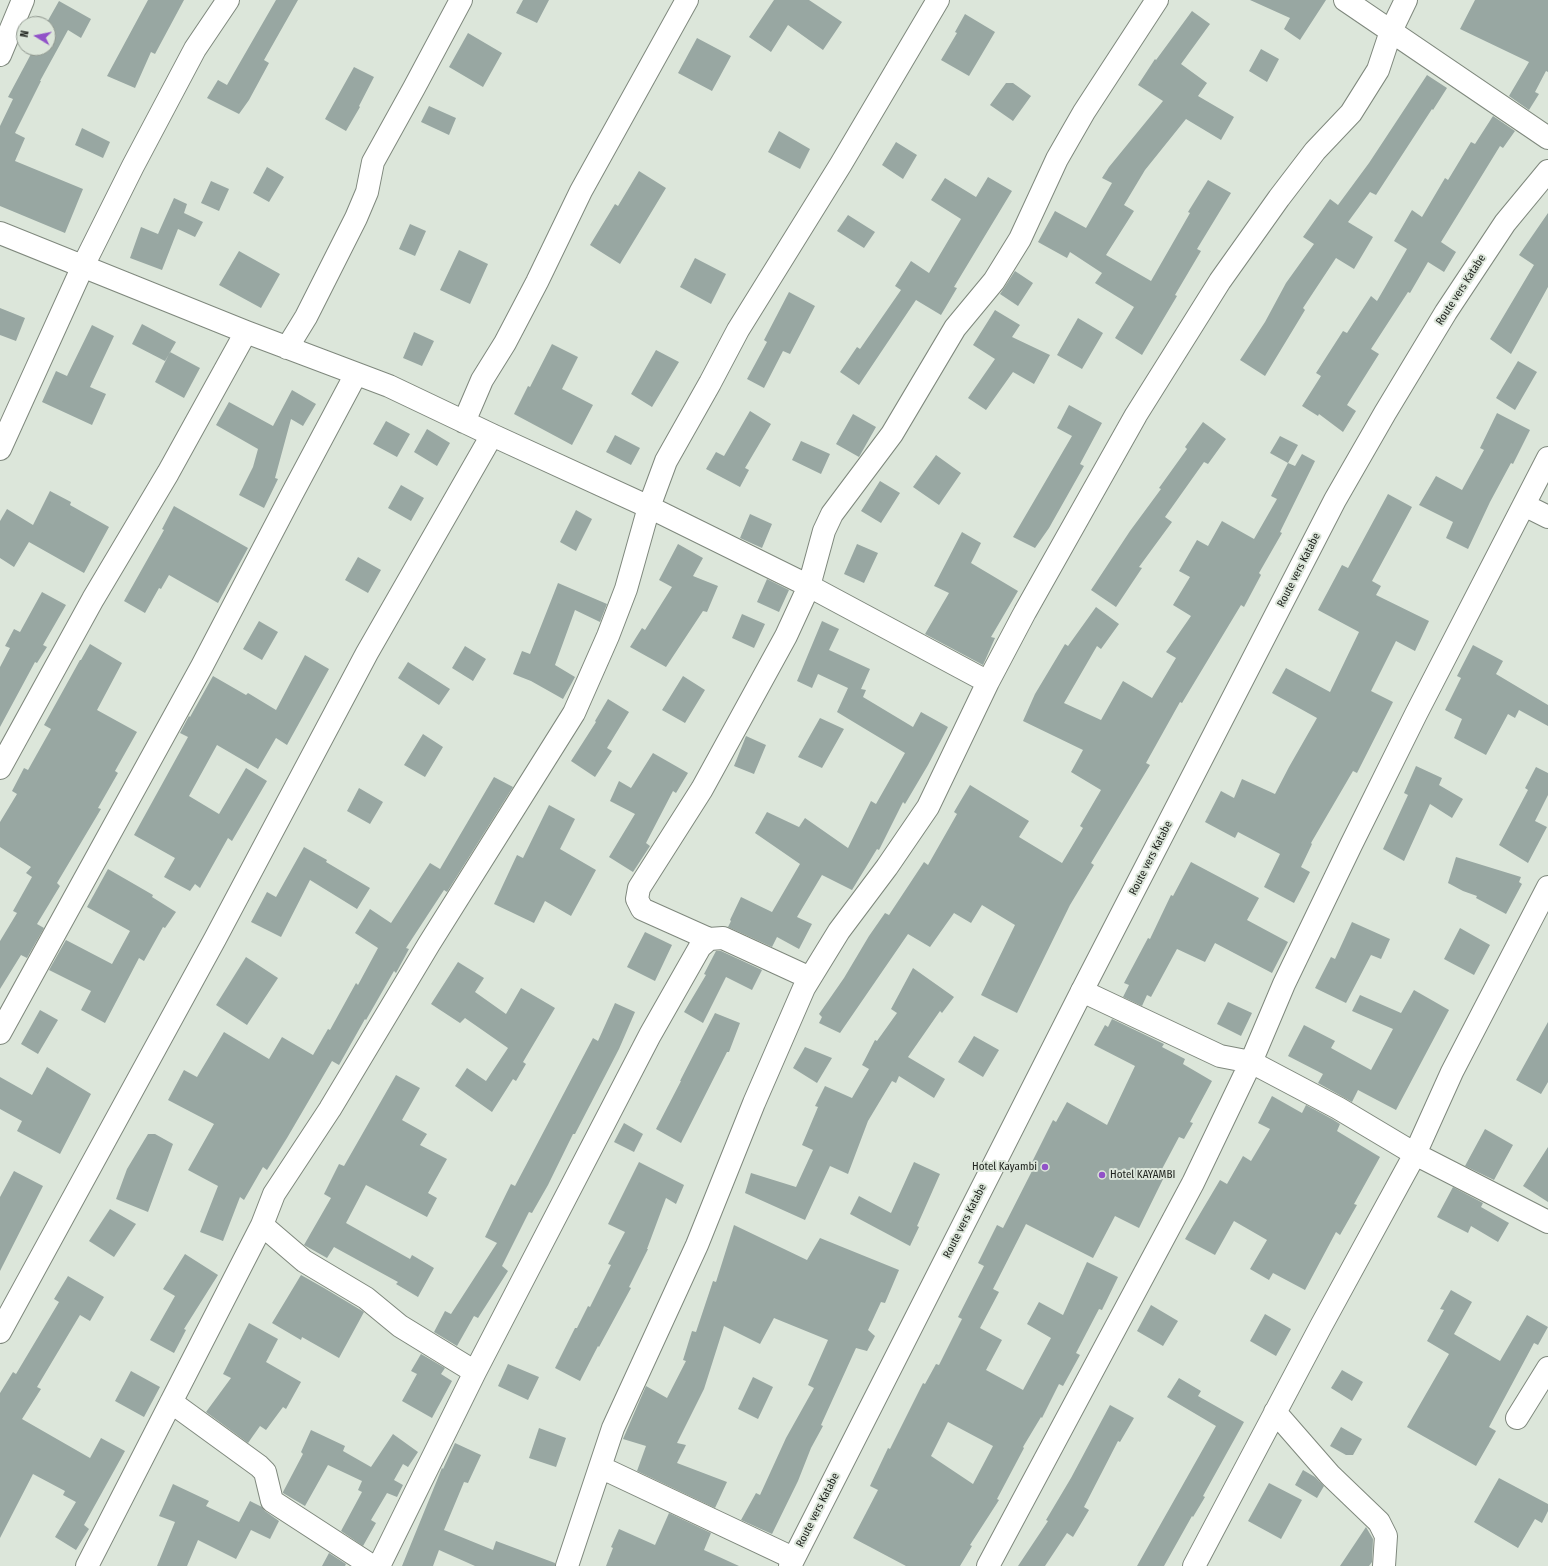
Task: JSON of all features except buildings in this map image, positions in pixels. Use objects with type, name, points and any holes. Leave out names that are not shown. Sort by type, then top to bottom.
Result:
[{"type":"street","points":[[0,55],[24,0]]},
{"type":"street","points":[[2,443],[83,266],[133,166],[195,49],[228,0]]},
{"type":"street","points":[[287,348],[306,317],[356,218],[367,192],[373,162],[461,0]]},
{"type":"street","points":[[464,422],[482,380],[505,343],[537,282],[581,191],[687,0]]},
{"type":"street","points":[[87,1566],[262,1225],[274,1194],[330,1109],[429,944],[574,713],[608,636],[626,589],[649,507],[666,461],[738,330],[841,164],[938,0]]},
{"type":"street","points":[[810,978],[723,938],[709,939],[642,909],[637,899],[639,888],[702,789],[786,636],[809,586],[824,531],[832,514],[892,434],[955,328],[994,281],[1020,239],[1057,159],[1084,112],[1157,0]]},
{"type":"street","points":[[1345,0],[1548,138]]},
{"type":"street","points":[[567,1566],[613,1428],[697,1245],[754,1103],[804,988],[839,931],[887,867],[928,807],[988,682],[1025,612],[1136,415],[1220,282],[1256,230],[1315,151],[1351,113],[1378,70],[1391,31],[1406,0]]},
{"type":"street","name":"Route vers Katabe","points":[[791,1562],[1082,990],[1335,500],[1446,312],[1505,223],[1548,171]]},
{"type":"street","points":[[0,233],[246,332],[389,386],[649,507],[809,586],[988,682]]},
{"type":"street","points":[[0,768],[93,600],[168,473],[246,332]]},
{"type":"street","points":[[0,1033],[202,666],[284,507],[356,374]]},
{"type":"street","points":[[0,1332],[216,939],[367,654],[492,435]]},
{"type":"street","points":[[988,1566],[1193,1183],[1251,1062],[1284,984],[1351,845],[1472,603],[1548,458]]},
{"type":"street","points":[[1524,505],[1548,517]]},
{"type":"street","points":[[1194,1566],[1415,1154],[1456,1066],[1548,887]]},
{"type":"street","points":[[379,1566],[475,1372],[650,1035],[700,948],[709,939]]},
{"type":"street","points":[[1082,990],[1220,1056],[1251,1062],[1338,1108],[1415,1154],[1548,1222]]},
{"type":"street","points":[[262,1225],[304,1261],[366,1298],[400,1326],[475,1372]]},
{"type":"street","points":[[1517,1418],[1548,1368]]},
{"type":"street","points":[[171,1402],[259,1466],[264,1472],[272,1502],[372,1566]]},
{"type":"street","points":[[1276,1412],[1330,1475],[1379,1522],[1386,1536],[1384,1566]]},
{"type":"street","points":[[600,1467],[791,1562]]},
{"type":"place","name":"Hotel Kayambi","points":[[1045,1167]]},
{"type":"place","name":"Hotel KAYAMBI","points":[[1102,1175]]}]
